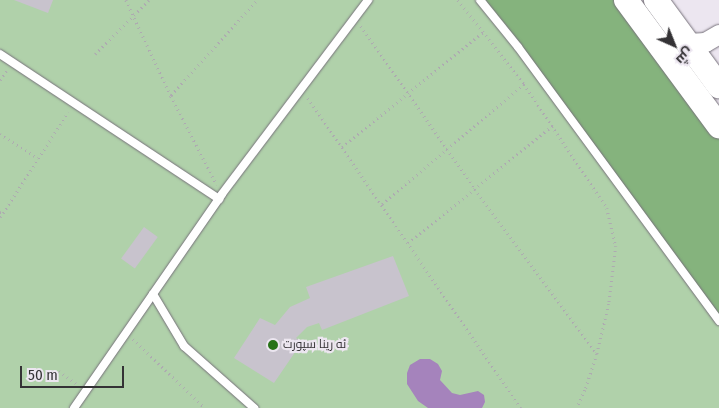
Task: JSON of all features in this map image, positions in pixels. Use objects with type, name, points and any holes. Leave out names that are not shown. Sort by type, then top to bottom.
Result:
[{"type":"main road","points":[[626,0],[719,126]]},
{"type":"main road","points":[[656,0],[719,86]]},
{"type":"street","points":[[687,43],[705,42],[719,34]]},
{"type":"lane","points":[[74,408],[220,197],[368,0]]},
{"type":"lane","points":[[480,0],[518,47],[719,321]]},
{"type":"lane","points":[[0,54],[220,197]]},
{"type":"lane","points":[[153,294],[184,346],[254,408]]},
{"type":"path","points":[[126,0],[220,197]]},
{"type":"path","points":[[95,54],[149,0]]},
{"type":"path","points":[[171,96],[257,0]]},
{"type":"path","points":[[458,0],[524,84],[607,208],[616,246],[609,304],[585,390],[577,408]]},
{"type":"path","points":[[355,17],[446,149],[596,354]]},
{"type":"path","points":[[342,147],[484,31]]},
{"type":"path","points":[[382,204],[524,84]]},
{"type":"path","points":[[302,89],[521,408]]},
{"type":"path","points":[[0,217],[1,212],[74,103]]},
{"type":"path","points":[[408,243],[553,125]]},
{"type":"path","points":[[0,134],[38,158]]},
{"type":"path","points":[[127,332],[204,408]]},
{"type":"path","points":[[59,371],[86,391]]},
{"type":"green space","points":[[0,0],[595,0],[719,160],[719,408],[0,408]]},
{"type":"green space","points":[[480,0],[626,0],[719,128],[719,322]]},
{"type":"shaded area","points":[[420,359],[430,359],[438,364],[442,371],[440,380],[452,393],[460,395],[478,391],[484,395],[485,402],[482,408],[428,408],[418,401],[407,384],[407,373],[410,365]]},
{"type":"building","points":[[14,0],[53,0],[48,13]]},
{"type":"building","points":[[144,227],[158,237],[135,269],[121,259]]},
{"type":"building","points":[[393,256],[409,296],[322,330],[319,323],[307,327],[296,338],[302,342],[274,383],[234,358],[260,318],[275,325],[290,307],[310,298],[306,287]]},
{"type":"place","name":"ئه رينا سپورت","points":[[273,345]]}]
